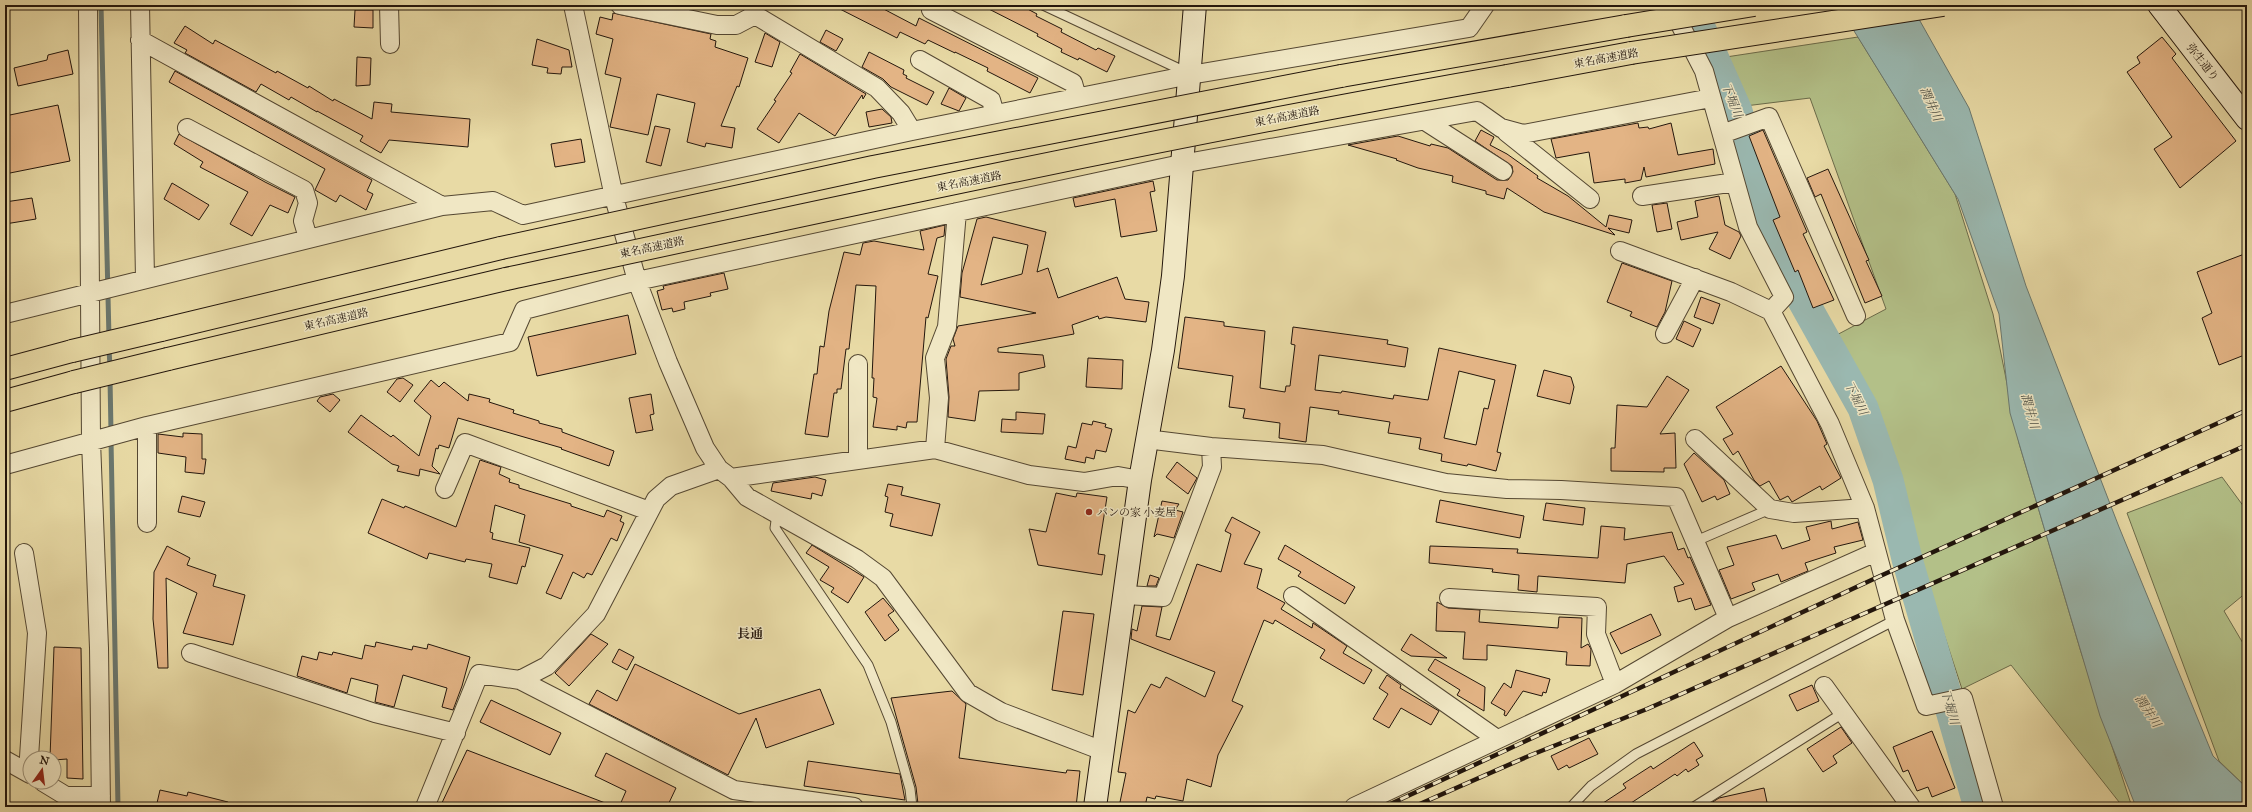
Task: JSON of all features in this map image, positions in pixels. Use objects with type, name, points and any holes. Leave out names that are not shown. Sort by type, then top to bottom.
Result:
[{"type":"highway","points":[[5,370],[72,351],[501,248],[873,167],[1178,106],[1499,47],[1754,5]]},
{"type":"highway","name":"東名高速道路","points":[[5,401],[168,359],[506,279],[856,204],[1343,105],[1631,53],[1943,5]]},
{"type":"street","points":[[56,790],[66,796],[101,801],[98,648],[91,441],[88,5]]},
{"type":"street","points":[[140,5],[145,279]]},
{"type":"street","points":[[389,5],[390,44]]},
{"type":"street","points":[[573,5],[614,197],[637,281],[668,362],[705,448],[725,474],[747,497],[856,559],[883,578],[968,693],[1001,712],[1103,751]]},
{"type":"street","points":[[620,5],[717,24],[736,25],[754,10],[877,88],[901,113],[912,131]]},
{"type":"street","points":[[1095,807],[1146,439],[1165,335],[1173,276],[1195,5]]},
{"type":"street","points":[[5,314],[442,206],[493,201],[523,215],[614,197],[912,131],[1190,75],[1469,28],[1485,5]]},
{"type":"street","points":[[1670,5],[1704,71],[1725,133],[1735,182],[1748,227],[1784,297],[1771,311]]},
{"type":"street","name":"弥生通り","points":[[2165,6],[2247,119]]},
{"type":"street","points":[[931,10],[1073,83],[1077,98]]},
{"type":"street","points":[[140,40],[442,206]]},
{"type":"street","points":[[920,60],[991,100],[995,114]]},
{"type":"street","points":[[1501,128],[1523,134],[1712,98]]},
{"type":"street","points":[[5,465],[147,426],[510,342],[524,310],[637,281],[1181,164],[1477,111],[1501,128],[1590,199]]},
{"type":"street","points":[[1725,133],[1769,117],[1856,316]]},
{"type":"street","points":[[1425,121],[1503,171]]},
{"type":"street","points":[[188,128],[304,190],[308,203],[303,221],[308,238]]},
{"type":"street","points":[[1642,196],[1735,182]]},
{"type":"street","points":[[935,449],[939,398],[935,358],[947,327],[957,212]]},
{"type":"street","points":[[1620,251],[1731,292],[1771,311],[1830,424],[1865,508],[1895,620],[1926,706],[1961,699],[1994,807]]},
{"type":"street","points":[[1665,334],[1695,278]]},
{"type":"street","points":[[858,364],[858,460]]},
{"type":"street","points":[[147,426],[148,523]]},
{"type":"street","points":[[1146,439],[1211,447],[1323,455],[1446,483],[1507,489],[1560,490],[1676,497],[1728,618]]},
{"type":"street","points":[[1695,439],[1770,509],[1794,513],[1865,508]]},
{"type":"street","points":[[445,489],[465,443],[649,511]]},
{"type":"street","points":[[1124,595],[1163,596],[1212,467],[1211,447]]},
{"type":"street","points":[[520,680],[547,666],[596,614],[656,499],[671,486],[725,474],[858,460],[935,449],[1029,474],[1084,482],[1118,476],[1140,480]]},
{"type":"street","points":[[24,552],[37,633],[35,750]]},
{"type":"street","points":[[1354,807],[1615,684],[1728,618],[1876,552]]},
{"type":"street","points":[[1293,596],[1497,739]]},
{"type":"street","points":[[1449,598],[1597,607],[1596,634],[1615,684]]},
{"type":"street","points":[[191,653],[374,712],[456,733]]},
{"type":"street","points":[[425,807],[479,674],[520,680],[734,790],[854,807]]},
{"type":"street","points":[[1824,686],[1911,807]]},
{"type":"street","points":[[5,760],[22,770]]},
{"type":"lane","points":[[1042,5],[1190,75]]},
{"type":"lane","points":[[1696,541],[1770,509]]},
{"type":"lane","points":[[777,514],[775,528],[868,666],[891,722],[910,789],[912,807]]},
{"type":"lane","points":[[1570,807],[1591,786],[1636,754],[1895,620]]},
{"type":"lane","points":[[1694,807],[1843,713]]},
{"type":"green space","points":[[1858,37],[1955,194],[1993,314],[2019,443],[2081,652],[2132,807],[2123,807],[2011,665],[1962,689],[1915,546],[1875,413],[1829,339],[1886,309],[1810,98],[1745,106],[1726,57]]},
{"type":"green space","points":[[2222,477],[2247,511],[2247,592],[2224,611],[2247,650],[2247,788],[2219,761],[2127,513]]},
{"type":"water","name":"潤井川","points":[[1838,5],[1911,5],[1969,108],[2026,286],[2119,527],[2213,756],[2247,788],[2247,807],[2136,807],[2100,716],[2010,413],[1999,314],[1958,199]]},
{"type":"building","points":[[832,5],[876,5],[916,26],[919,18],[1038,78],[1030,93],[987,71],[988,68],[928,40],[925,44],[900,32],[897,38]]},
{"type":"building","points":[[981,5],[1020,5],[1037,14],[1036,16],[1062,29],[1061,32],[1096,50],[1098,48],[1115,56],[1107,72],[1079,58],[1078,60],[1061,52],[1062,49],[1037,36],[1038,34]]},
{"type":"building","points":[[355,10],[373,10],[373,28],[354,27]]},
{"type":"building","points":[[613,13],[711,34],[710,39],[716,41],[715,47],[748,58],[739,87],[737,86],[721,126],[735,128],[732,148],[706,143],[705,147],[687,142],[695,103],[657,94],[648,135],[610,127],[621,78],[605,74],[613,39],[596,34],[600,17],[612,20]]},
{"type":"building","points":[[185,26],[213,44],[215,40],[276,73],[277,71],[308,88],[309,86],[333,101],[334,99],[372,119],[374,102],[392,104],[391,112],[470,119],[468,147],[389,140],[381,153],[360,141],[363,136],[291,97],[289,100],[261,84],[256,92],[185,53],[187,50],[174,43]]},
{"type":"building","points":[[826,30],[843,39],[836,51],[820,42]]},
{"type":"building","points":[[765,33],[780,42],[772,67],[755,62]]},
{"type":"building","points":[[2162,37],[2176,54],[2172,58],[2236,141],[2180,188],[2154,149],[2172,137],[2127,72],[2140,63],[2137,57]]},
{"type":"building","points":[[537,39],[569,50],[572,67],[562,67],[561,74],[547,73],[548,68],[532,65]]},
{"type":"building","points":[[68,50],[73,74],[18,86],[14,68],[47,60],[48,55]]},
{"type":"building","points":[[869,52],[904,70],[903,74],[907,76],[906,78],[934,92],[927,105],[891,87],[883,79],[862,67]]},
{"type":"building","points":[[800,54],[866,94],[863,99],[862,95],[835,136],[799,113],[779,143],[757,129],[776,101],[774,100],[792,73],[790,72]]},
{"type":"building","points":[[357,57],[371,58],[370,85],[356,86]]},
{"type":"building","points":[[175,71],[372,180],[367,191],[373,194],[366,210],[340,195],[336,202],[315,190],[325,169],[169,82]]},
{"type":"building","points":[[949,88],[966,98],[959,111],[941,104]]},
{"type":"building","points":[[58,105],[70,161],[5,174],[5,116]]},
{"type":"building","points":[[882,109],[891,117],[892,123],[869,127],[866,112]]},
{"type":"building","points":[[1638,123],[1639,128],[1648,127],[1649,129],[1671,123],[1678,155],[1713,149],[1715,164],[1646,177],[1644,167],[1641,180],[1625,183],[1625,179],[1594,183],[1589,152],[1556,158],[1551,139]]},
{"type":"building","points":[[655,126],[670,129],[661,166],[646,162]]},
{"type":"building","points":[[1481,130],[1494,137],[1490,145],[1507,154],[1538,176],[1537,178],[1568,196],[1606,227],[1609,215],[1632,220],[1629,233],[1608,228],[1615,235],[1544,212],[1507,188],[1504,199],[1486,194],[1486,191],[1452,182],[1453,176],[1418,168],[1396,160],[1397,159],[1348,145],[1398,136],[1430,146],[1431,144],[1448,148],[1497,180],[1508,180],[1513,172],[1512,166],[1475,141]]},
{"type":"building","points":[[1763,130],[1807,232],[1803,234],[1834,300],[1813,308],[1798,270],[1795,272],[1773,220],[1780,217],[1749,136]]},
{"type":"building","points":[[179,134],[295,197],[288,213],[270,205],[252,236],[230,224],[248,192],[200,167],[203,162],[174,144]]},
{"type":"building","points":[[581,139],[585,162],[555,167],[551,144]]},
{"type":"building","points":[[1828,169],[1869,260],[1866,261],[1882,296],[1865,303],[1821,194],[1815,197],[1807,178]]},
{"type":"building","points":[[1153,181],[1155,191],[1150,192],[1157,231],[1121,237],[1115,199],[1075,207],[1073,198]]},
{"type":"building","points":[[172,183],[209,205],[199,220],[164,199]]},
{"type":"building","points":[[1719,196],[1725,225],[1739,232],[1741,236],[1730,259],[1709,249],[1718,232],[1681,240],[1677,222],[1698,217],[1695,201]]},
{"type":"building","points":[[32,198],[36,219],[5,224],[5,202]]},
{"type":"building","points":[[1667,203],[1672,229],[1657,232],[1652,205]]},
{"type":"building","points":[[986,217],[1046,232],[1037,272],[1048,268],[1058,298],[1117,277],[1125,299],[1149,302],[1146,322],[1106,317],[1099,319],[1098,316],[1072,325],[1074,334],[998,348],[998,352],[1043,355],[1045,367],[1019,373],[1019,390],[979,391],[975,421],[948,417],[949,397],[946,359],[951,346],[955,346],[953,339],[958,326],[1036,313],[960,297],[962,273],[977,219]],"holes":[[[993,237],[1028,245],[1022,274],[981,285]]]},
{"type":"building","points":[[945,225],[944,236],[937,238],[928,274],[938,276],[928,318],[926,317],[917,422],[907,422],[906,428],[897,426],[897,430],[873,427],[877,398],[873,397],[874,378],[872,378],[876,286],[856,285],[849,349],[846,349],[841,389],[837,389],[837,393],[834,393],[828,437],[805,434],[814,374],[817,374],[820,346],[824,347],[829,311],[844,252],[860,255],[863,243],[874,241],[924,250],[920,231]]},
{"type":"building","points":[[2247,253],[2247,354],[2219,365],[2202,318],[2212,313],[2197,272]]},
{"type":"building","points":[[1622,263],[1672,281],[1665,312],[1657,327],[1630,316],[1632,312],[1607,302]]},
{"type":"building","points":[[724,273],[728,289],[710,293],[711,296],[684,302],[685,309],[673,312],[672,308],[662,310],[657,291],[664,289],[663,286]]},
{"type":"building","points":[[1701,297],[1720,304],[1713,324],[1694,317]]},
{"type":"building","points":[[628,315],[636,354],[537,376],[528,337]]},
{"type":"building","points":[[1185,317],[1224,322],[1224,326],[1265,331],[1260,388],[1285,392],[1286,386],[1290,386],[1295,345],[1291,344],[1293,327],[1388,340],[1387,344],[1408,348],[1405,367],[1319,355],[1315,390],[1341,393],[1342,391],[1393,399],[1394,395],[1428,400],[1439,348],[1516,365],[1497,452],[1501,453],[1496,471],[1468,464],[1467,466],[1441,461],[1442,454],[1419,449],[1421,438],[1388,433],[1390,422],[1338,414],[1339,411],[1310,407],[1306,442],[1279,438],[1280,423],[1243,418],[1245,409],[1229,407],[1233,376],[1178,368]],"holes":[[[1459,371],[1495,380],[1488,409],[1484,408],[1476,445],[1444,438]]]},
{"type":"building","points":[[1684,321],[1701,329],[1693,347],[1676,339]]},
{"type":"building","points":[[1088,358],[1123,360],[1122,389],[1086,387]]},
{"type":"building","points":[[1781,366],[1817,421],[1827,444],[1824,446],[1841,478],[1822,490],[1820,486],[1792,502],[1788,496],[1780,500],[1769,481],[1760,486],[1754,480],[1738,451],[1733,455],[1723,439],[1733,434],[1716,407]]},
{"type":"building","points":[[1544,370],[1571,377],[1574,387],[1570,404],[1537,396]]},
{"type":"building","points":[[1667,376],[1689,390],[1660,434],[1675,433],[1676,468],[1664,468],[1664,472],[1611,471],[1611,448],[1615,448],[1617,405],[1647,407]]},
{"type":"building","points":[[403,378],[413,385],[400,402],[387,392],[397,379]]},
{"type":"building","points":[[431,380],[439,387],[444,382],[468,401],[469,394],[490,399],[489,402],[514,410],[513,413],[539,421],[539,423],[562,429],[562,432],[614,451],[609,466],[561,449],[562,448],[458,418],[449,448],[439,445],[438,449],[436,448],[432,466],[440,474],[420,469],[419,476],[397,471],[399,466],[392,464],[348,432],[361,415],[391,437],[393,435],[419,456],[431,416],[414,401]]},
{"type":"building","points":[[333,394],[340,400],[330,412],[317,401],[320,397]]},
{"type":"building","points":[[651,394],[654,414],[650,415],[653,430],[636,433],[629,398]]},
{"type":"building","points":[[1016,412],[1045,414],[1043,434],[1001,432],[1002,419],[1016,420]]},
{"type":"building","points":[[1093,421],[1106,424],[1105,427],[1112,429],[1106,452],[1096,450],[1094,459],[1086,457],[1085,463],[1065,459],[1068,446],[1076,448],[1082,423],[1092,425]]},
{"type":"building","points":[[183,433],[202,434],[202,459],[206,459],[204,474],[185,472],[186,457],[158,453],[158,434],[183,437]]},
{"type":"building","points":[[1694,453],[1724,480],[1730,494],[1717,500],[1715,496],[1702,502],[1684,464]]},
{"type":"building","points":[[480,460],[501,467],[499,474],[510,479],[509,482],[519,485],[519,488],[571,504],[571,506],[604,517],[607,510],[622,516],[620,521],[624,523],[617,541],[611,538],[592,575],[587,573],[584,578],[573,572],[561,599],[546,593],[563,555],[519,542],[525,515],[495,505],[490,532],[493,533],[492,539],[530,548],[525,567],[522,566],[517,584],[489,577],[492,564],[466,559],[465,562],[429,553],[427,559],[368,533],[382,499],[404,508],[405,506],[456,527]]},
{"type":"building","points":[[1177,462],[1197,478],[1188,494],[1166,477]]},
{"type":"building","points":[[815,477],[826,480],[822,496],[812,493],[811,499],[771,491],[773,483]]},
{"type":"building","points":[[888,484],[903,487],[901,495],[940,504],[932,536],[890,526],[893,514],[885,512],[888,497],[885,496]]},
{"type":"building","points":[[1056,493],[1076,497],[1077,493],[1107,497],[1098,554],[1105,555],[1102,575],[1038,565],[1029,529],[1046,532]]},
{"type":"building","points":[[182,496],[205,502],[200,517],[178,512]]},
{"type":"building","points":[[1440,500],[1524,516],[1520,538],[1436,522]]},
{"type":"building","points":[[1162,501],[1179,504],[1175,510],[1183,512],[1174,538],[1157,534],[1154,537]]},
{"type":"building","points":[[1546,503],[1585,508],[1583,525],[1543,520]]},
{"type":"building","points":[[1232,517],[1260,532],[1244,564],[1262,569],[1257,588],[1285,603],[1281,609],[1312,628],[1313,623],[1347,646],[1343,653],[1372,670],[1364,684],[1320,658],[1325,650],[1275,620],[1273,624],[1264,620],[1232,701],[1243,706],[1218,755],[1211,787],[1187,779],[1183,801],[1156,796],[1155,799],[1147,797],[1145,807],[1119,807],[1126,773],[1118,772],[1128,710],[1135,713],[1151,684],[1160,688],[1166,677],[1205,697],[1215,672],[1131,639],[1132,629],[1137,631],[1142,606],[1162,607],[1156,636],[1170,640],[1197,564],[1221,572],[1231,534],[1225,531]]},
{"type":"building","points":[[1831,521],[1832,529],[1858,522],[1863,540],[1834,547],[1836,553],[1805,563],[1808,571],[1781,582],[1778,574],[1752,583],[1755,590],[1731,599],[1719,570],[1734,565],[1727,547],[1776,535],[1782,549],[1810,540],[1806,527]]},
{"type":"building","points":[[1601,526],[1625,528],[1624,540],[1672,532],[1678,550],[1684,548],[1688,558],[1690,557],[1711,605],[1695,610],[1691,598],[1678,602],[1674,587],[1684,584],[1664,556],[1627,564],[1625,583],[1538,576],[1537,592],[1518,590],[1519,575],[1492,572],[1493,569],[1429,563],[1430,546],[1518,549],[1517,553],[1598,558]]},
{"type":"building","points":[[812,545],[864,577],[848,603],[831,592],[834,588],[820,580],[829,567],[806,553]]},
{"type":"building","points":[[1285,545],[1355,587],[1345,604],[1298,576],[1301,572],[1278,559]]},
{"type":"building","points":[[167,546],[190,558],[187,565],[216,575],[213,586],[245,595],[233,645],[183,633],[197,593],[166,578],[168,668],[158,668],[153,619],[154,572]]},
{"type":"building","points":[[1150,575],[1159,578],[1156,586],[1147,586]]},
{"type":"building","points":[[883,598],[894,611],[888,615],[899,630],[885,641],[865,612]]},
{"type":"building","points":[[1437,602],[1448,608],[1480,610],[1479,622],[1558,628],[1559,617],[1582,618],[1581,648],[1588,644],[1591,649],[1590,666],[1566,665],[1567,652],[1487,645],[1487,660],[1463,659],[1465,632],[1436,631]]},
{"type":"building","points":[[1063,611],[1094,614],[1083,695],[1052,690]]},
{"type":"building","points":[[1651,614],[1661,635],[1621,654],[1610,633]]},
{"type":"building","points":[[591,634],[608,644],[569,686],[555,673]]},
{"type":"building","points":[[1411,634],[1447,658],[1411,656],[1401,650]]},
{"type":"building","points":[[376,642],[412,650],[413,646],[427,649],[428,644],[470,657],[462,686],[453,710],[442,707],[447,688],[403,675],[394,707],[375,702],[378,685],[351,678],[347,693],[297,676],[302,656],[317,660],[319,652],[332,655],[333,652],[362,659],[365,645],[375,647]]},
{"type":"building","points":[[54,647],[81,648],[83,779],[67,778],[67,759],[62,759],[62,750],[50,750]]},
{"type":"building","points":[[619,649],[634,657],[627,670],[612,662]]},
{"type":"building","points":[[1435,659],[1485,687],[1484,711],[1457,695],[1460,690],[1428,670]]},
{"type":"building","points":[[635,664],[739,714],[820,689],[834,724],[766,748],[756,718],[728,775],[589,704],[597,690],[617,701]]},
{"type":"building","points":[[1516,670],[1550,679],[1546,693],[1543,692],[1542,696],[1523,691],[1506,716],[1504,715],[1505,711],[1491,703],[1504,683],[1511,688]]},
{"type":"building","points":[[1387,675],[1401,685],[1400,688],[1439,711],[1431,725],[1401,708],[1389,728],[1373,719],[1388,694],[1379,688]]},
{"type":"building","points":[[1812,685],[1819,701],[1797,711],[1789,695]]},
{"type":"building","points":[[952,691],[966,704],[959,758],[1066,773],[1067,770],[1080,771],[1076,807],[948,807],[918,804],[916,787],[891,698]]},
{"type":"building","points":[[491,700],[561,733],[550,755],[480,722]]},
{"type":"building","points":[[1841,727],[1852,743],[1833,756],[1837,763],[1823,772],[1807,749]]},
{"type":"building","points":[[1932,731],[1955,788],[1932,797],[1928,787],[1917,791],[1908,770],[1903,772],[1893,747]]},
{"type":"building","points":[[1589,738],[1598,754],[1569,768],[1567,765],[1558,770],[1551,756]]},
{"type":"building","points":[[1694,742],[1703,756],[1696,760],[1699,765],[1688,772],[1686,769],[1677,776],[1675,774],[1625,807],[1597,807],[1626,788],[1623,784],[1651,766],[1653,769]]},
{"type":"building","points":[[467,750],[613,806],[613,807],[440,807]]},
{"type":"building","points":[[606,753],[676,788],[667,807],[619,807],[626,791],[595,776]]},
{"type":"building","points":[[808,761],[900,774],[905,800],[804,786]]},
{"type":"building","points":[[1764,788],[1768,807],[1705,807],[1719,798]]},
{"type":"building","points":[[160,790],[187,796],[188,792],[228,802],[227,807],[161,807],[161,804],[157,803]]},
{"type":"waterway","points":[[101,5],[109,338]]},
{"type":"waterway","name":"下堀川","points":[[1690,5],[1737,111],[1767,217],[1797,290],[1863,408],[1888,480],[1907,559],[1979,807]]},
{"type":"waterway","points":[[109,348],[110,368]]},
{"type":"waterway","points":[[110,378],[111,432]]},
{"type":"waterway","points":[[111,440],[118,807]]},
{"type":"railway","points":[[1384,807],[1878,577],[2247,410]]},
{"type":"railway","points":[[1413,807],[1531,755],[1647,709],[2247,445]]},
{"type":"place","name":"パンの家 小麦屋","points":[[1089,512]]},
{"type":"district","name":"長通","points":[[750,633]]}]
